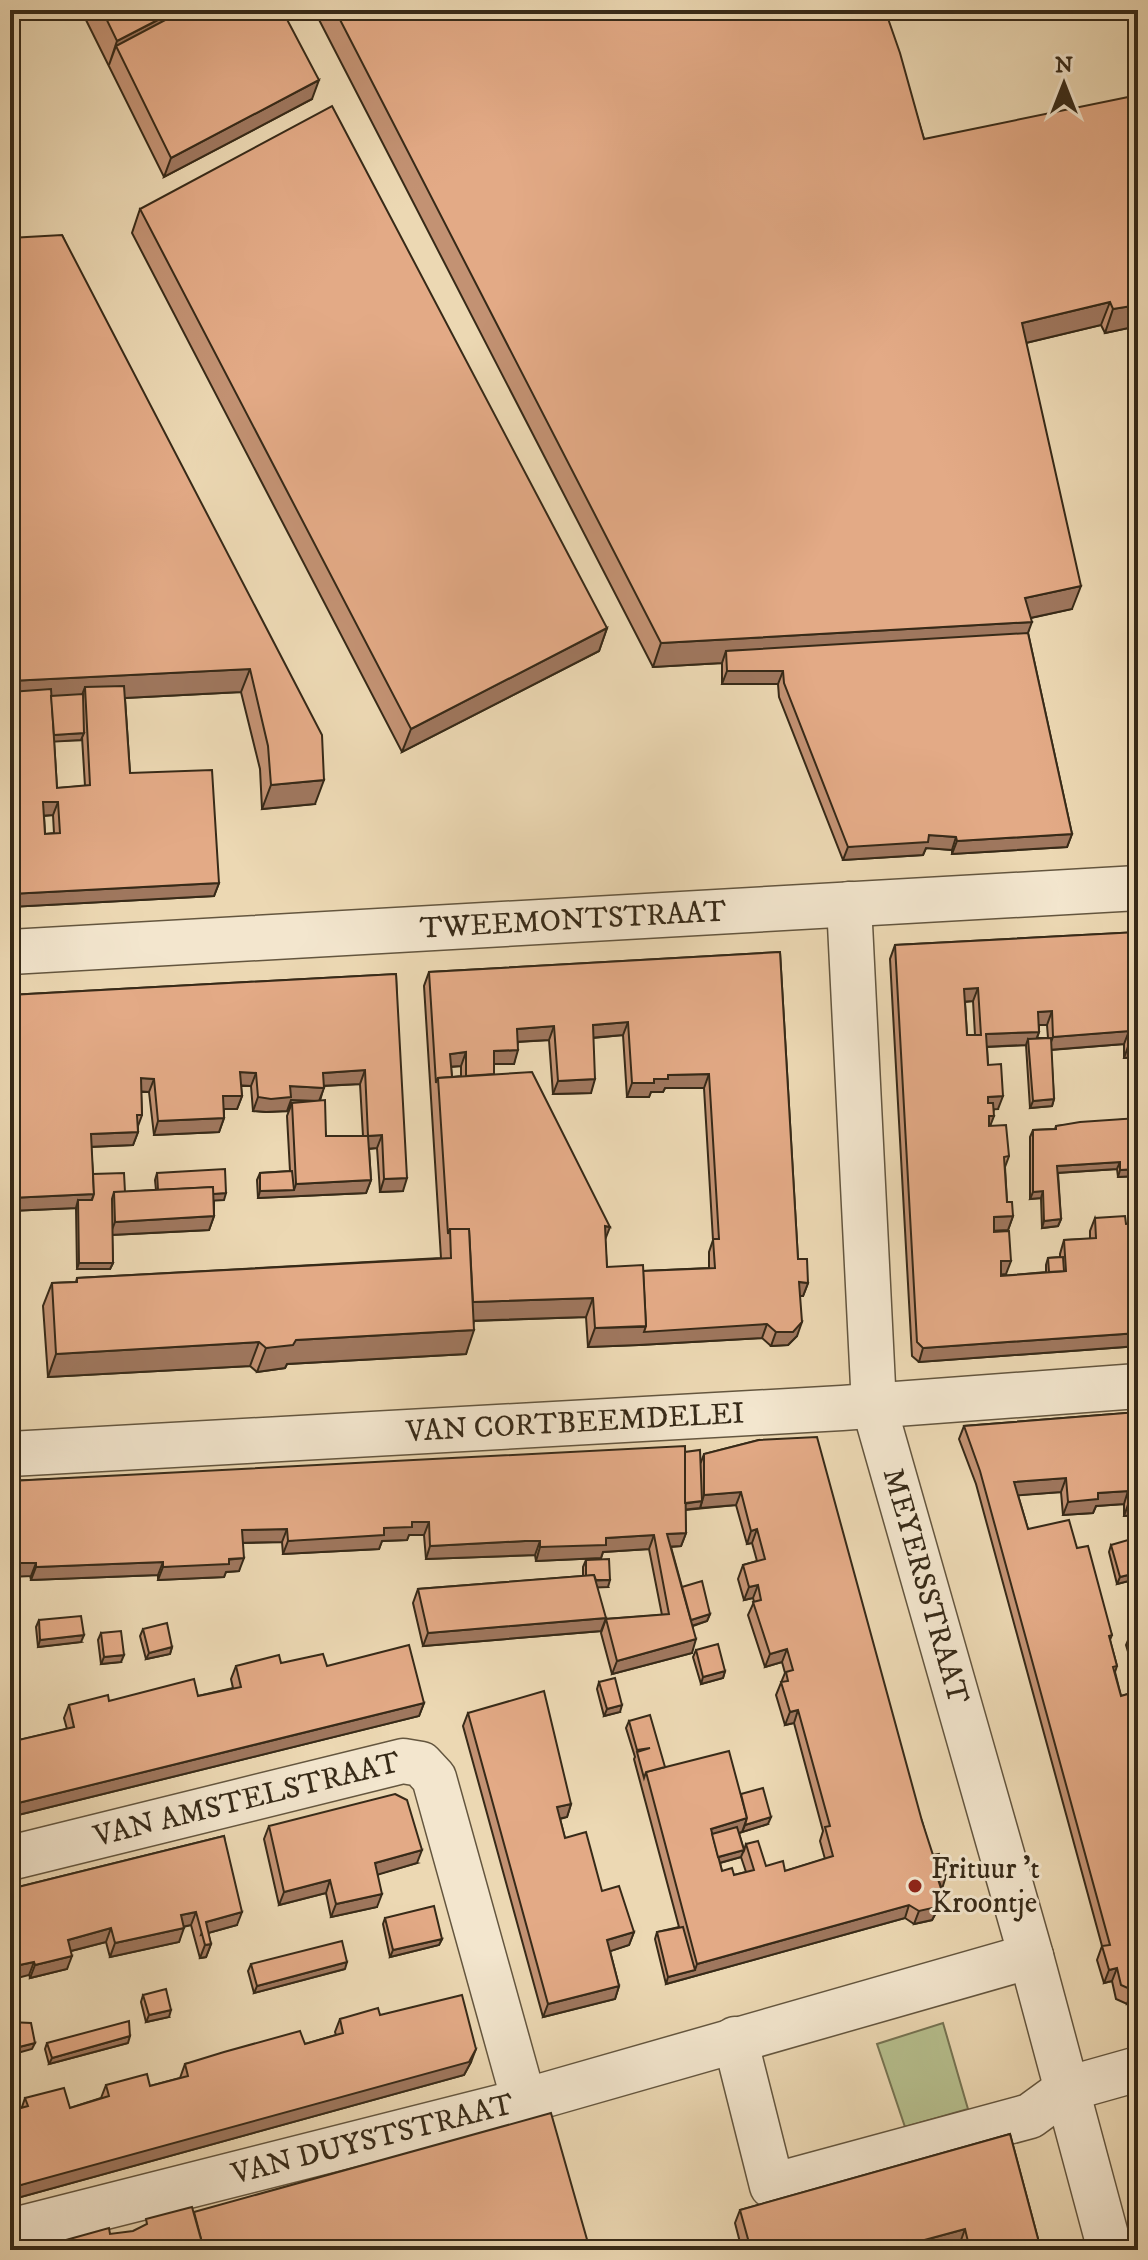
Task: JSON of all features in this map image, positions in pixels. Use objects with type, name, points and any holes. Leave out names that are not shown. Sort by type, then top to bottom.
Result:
[{"type":"street","name":"TWEEMONTSTRAAT","points":[[10,952],[1138,888]]},
{"type":"street","name":"MEYERSSTRAAT","points":[[849,904],[874,1406],[1031,1956],[1110,2250]]},
{"type":"street","name":"VAN CORTBEEMDELEI","points":[[10,1454],[874,1406],[1138,1386]]},
{"type":"street","name":"VAN AMSTELSTRAAT","points":[[10,1858],[403,1761],[421,1764],[434,1778],[524,2101]]},
{"type":"street","name":"VAN DUYSTSTRAAT","points":[[10,2231],[524,2101],[1031,1956]]},
{"type":"street","points":[[735,2039],[772,2186],[1030,2116],[1067,2089],[1138,2069]]},
{"type":"green space","points":[[943,2023],[968,2109],[905,2127],[877,2044]]},
{"type":"building","points":[[102,10],[177,10],[117,41]]},
{"type":"building","points":[[184,10],[282,10],[319,80],[171,158],[116,46]]},
{"type":"building","points":[[335,10],[885,10],[924,139],[1138,95],[1138,305],[1113,309],[1110,302],[1022,323],[1081,586],[1025,598],[1032,622],[661,643]]},
{"type":"building","points":[[332,106],[607,628],[411,729],[140,209]]},
{"type":"building","points":[[62,235],[322,735],[324,780],[271,785],[268,746],[250,669],[10,681],[10,238]]},
{"type":"building","points":[[1028,633],[1072,834],[957,841],[956,837],[929,835],[928,842],[848,847],[784,683],[783,671],[727,671],[726,651]]},
{"type":"building","points":[[124,686],[130,773],[212,770],[219,883],[10,894],[10,692],[51,689],[57,788],[90,785],[85,687]],"holes":[[[43,802],[58,802],[60,833],[45,834]]]},
{"type":"building","points":[[83,694],[84,733],[54,735],[51,696]]},
{"type":"building","points":[[1138,932],[1138,1044],[1129,1044],[1129,1031],[1053,1037],[1052,1011],[1038,1012],[1039,1032],[986,1034],[988,1065],[1001,1064],[1003,1096],[988,1097],[988,1103],[993,1103],[994,1116],[989,1116],[989,1126],[1006,1125],[1009,1156],[1004,1157],[1007,1202],[1012,1202],[1013,1216],[994,1217],[994,1232],[1009,1231],[1011,1261],[1001,1261],[1001,1276],[1066,1271],[1064,1240],[1096,1238],[1095,1218],[1125,1216],[1126,1224],[1138,1223],[1138,1333],[923,1348],[917,1342],[895,945]],"holes":[[[978,988],[981,1035],[967,1035],[964,989]]]},
{"type":"building","points":[[780,952],[798,1259],[807,1259],[808,1283],[799,1282],[802,1322],[793,1332],[776,1332],[767,1324],[644,1332],[643,1271],[715,1268],[713,1239],[719,1239],[709,1074],[668,1075],[668,1079],[654,1079],[654,1083],[632,1083],[628,1022],[593,1025],[595,1079],[558,1081],[554,1026],[517,1029],[518,1050],[494,1051],[494,1074],[466,1076],[466,1052],[450,1054],[452,1077],[438,1078],[436,1083],[429,972]]},
{"type":"building","points":[[396,974],[407,1178],[384,1179],[382,1135],[368,1136],[365,1070],[323,1073],[324,1088],[290,1086],[291,1097],[271,1099],[258,1097],[256,1073],[240,1072],[242,1096],[223,1096],[224,1118],[158,1121],[154,1079],[141,1078],[142,1115],[137,1115],[138,1132],[91,1134],[94,1194],[10,1198],[10,995]]},
{"type":"building","points":[[1051,1038],[1054,1099],[1033,1101],[1028,1039]]},
{"type":"building","points":[[532,1072],[610,1227],[605,1226],[607,1267],[643,1265],[646,1326],[595,1328],[593,1298],[473,1302],[469,1229],[450,1229],[448,1234],[438,1078]]},
{"type":"building","points":[[325,1100],[326,1136],[368,1136],[371,1180],[296,1184],[292,1103]]},
{"type":"building","points":[[1138,1118],[1138,1169],[1120,1170],[1120,1162],[1057,1166],[1061,1219],[1044,1221],[1043,1191],[1033,1192],[1033,1130],[1056,1129],[1056,1126],[1080,1122]]},
{"type":"building","points":[[225,1169],[226,1193],[213,1194],[213,1187],[158,1190],[157,1173]]},
{"type":"building","points":[[292,1171],[294,1190],[260,1191],[260,1173]]},
{"type":"building","points":[[124,1173],[125,1192],[114,1192],[112,1199],[113,1263],[79,1263],[78,1200],[92,1200],[93,1174]]},
{"type":"building","points":[[213,1187],[214,1216],[115,1222],[114,1192]]},
{"type":"building","points":[[450,1229],[469,1229],[474,1330],[296,1340],[293,1345],[266,1348],[259,1342],[56,1354],[52,1283],[77,1282],[77,1278],[451,1258]]},
{"type":"building","points":[[1063,1257],[1064,1271],[1049,1272],[1048,1258]]},
{"type":"building","points":[[1138,1412],[1138,1502],[1129,1502],[1128,1491],[1098,1493],[1098,1499],[1068,1502],[1066,1478],[1014,1482],[1028,1529],[1069,1520],[1077,1548],[1088,1546],[1112,1635],[1109,1636],[1117,1666],[1113,1667],[1121,1696],[1138,1691],[1138,1730],[1131,1732],[1138,1756],[1138,1989],[1132,1990],[1121,1985],[1117,1968],[1109,1970],[1102,1946],[1110,1945],[980,1471],[964,1426]]},
{"type":"building","points":[[817,1437],[922,1821],[933,1855],[939,1854],[946,1876],[938,1879],[943,1895],[937,1907],[919,1911],[909,1905],[697,1964],[646,1772],[729,1751],[747,1818],[711,1829],[722,1871],[732,1868],[734,1875],[754,1870],[746,1844],[758,1841],[766,1866],[783,1861],[785,1871],[833,1856],[825,1827],[830,1826],[798,1710],[790,1712],[781,1682],[788,1681],[786,1672],[793,1670],[787,1649],[770,1654],[753,1602],[761,1600],[758,1585],[749,1587],[743,1565],[765,1559],[757,1529],[751,1531],[741,1492],[704,1495],[704,1454],[759,1440]]},
{"type":"building","points":[[685,1446],[686,1533],[667,1534],[696,1639],[617,1661],[606,1619],[669,1614],[654,1535],[606,1538],[606,1545],[540,1547],[540,1541],[525,1541],[430,1546],[429,1522],[412,1522],[412,1527],[384,1528],[384,1535],[288,1541],[287,1529],[242,1530],[244,1558],[229,1559],[229,1564],[163,1567],[163,1562],[36,1567],[36,1563],[10,1563],[10,1481]]},
{"type":"building","points":[[700,1450],[702,1501],[685,1503],[685,1452]]},
{"type":"building","points":[[1128,1540],[1132,1574],[1120,1577],[1111,1545]]},
{"type":"building","points":[[609,1559],[610,1580],[586,1576],[586,1560]]},
{"type":"building","points":[[594,1575],[606,1618],[428,1633],[418,1589]]},
{"type":"building","points":[[702,1581],[710,1614],[691,1620],[682,1587]]},
{"type":"building","points":[[81,1616],[84,1635],[40,1640],[39,1620]]},
{"type":"building","points":[[167,1623],[172,1647],[149,1653],[143,1629]]},
{"type":"building","points":[[121,1631],[124,1655],[104,1657],[101,1633]]},
{"type":"building","points":[[1138,1636],[1138,1657],[1134,1658],[1129,1638]]},
{"type":"building","points":[[718,1644],[725,1671],[703,1677],[696,1650]]},
{"type":"building","points":[[409,1645],[424,1703],[10,1805],[10,1742],[74,1727],[69,1705],[108,1695],[109,1701],[194,1679],[198,1696],[241,1687],[236,1666],[279,1655],[281,1663],[323,1654],[327,1666]]},
{"type":"building","points":[[615,1678],[622,1705],[607,1709],[599,1682]]},
{"type":"building","points":[[544,1691],[571,1804],[557,1807],[565,1838],[586,1832],[602,1891],[619,1886],[634,1932],[607,1940],[619,1986],[548,2004],[468,1713]]},
{"type":"building","points":[[650,1715],[665,1767],[646,1772],[644,1778],[637,1752],[650,1748],[637,1750],[629,1721]]},
{"type":"building","points":[[763,1788],[771,1817],[745,1825],[747,1818],[741,1794]]},
{"type":"building","points":[[395,1794],[407,1800],[422,1850],[375,1863],[382,1894],[336,1904],[330,1880],[284,1892],[269,1826]]},
{"type":"building","points":[[737,1827],[744,1850],[718,1857],[712,1834]]},
{"type":"building","points":[[224,1836],[242,1912],[206,1922],[211,1944],[205,1945],[196,1912],[181,1915],[184,1928],[115,1943],[111,1928],[68,1940],[72,1956],[10,1967],[10,1889]]},
{"type":"building","points":[[434,1906],[442,1939],[393,1950],[385,1918]]},
{"type":"building","points":[[683,1927],[695,1970],[668,1977],[657,1932]]},
{"type":"building","points":[[342,1941],[347,1962],[257,1986],[251,1964]]},
{"type":"building","points":[[166,1989],[171,2010],[149,2015],[143,1995]]},
{"type":"building","points":[[462,1995],[476,2049],[469,2062],[10,2188],[10,2111],[28,2106],[25,2098],[64,2088],[70,2108],[109,2096],[106,2085],[147,2074],[150,2086],[188,2076],[185,2064],[224,2052],[300,2031],[305,2044],[343,2033],[340,2019],[378,2008],[380,2015]]},
{"type":"building","points":[[129,2021],[130,2036],[52,2058],[47,2043]]},
{"type":"building","points":[[10,2022],[31,2023],[35,2043],[11,2049]]},
{"type":"building","points":[[551,2113],[590,2250],[204,2250],[194,2212]]},
{"type":"building","points":[[1010,2134],[1041,2250],[970,2250],[965,2229],[906,2245],[907,2250],[751,2250],[740,2210]]},
{"type":"building","points":[[192,2207],[204,2250],[30,2250],[109,2228],[110,2234],[133,2231],[147,2224],[146,2219]]},
{"type":"place","name":"Frituur 't Kroontje","points":[[915,1886]]}]
